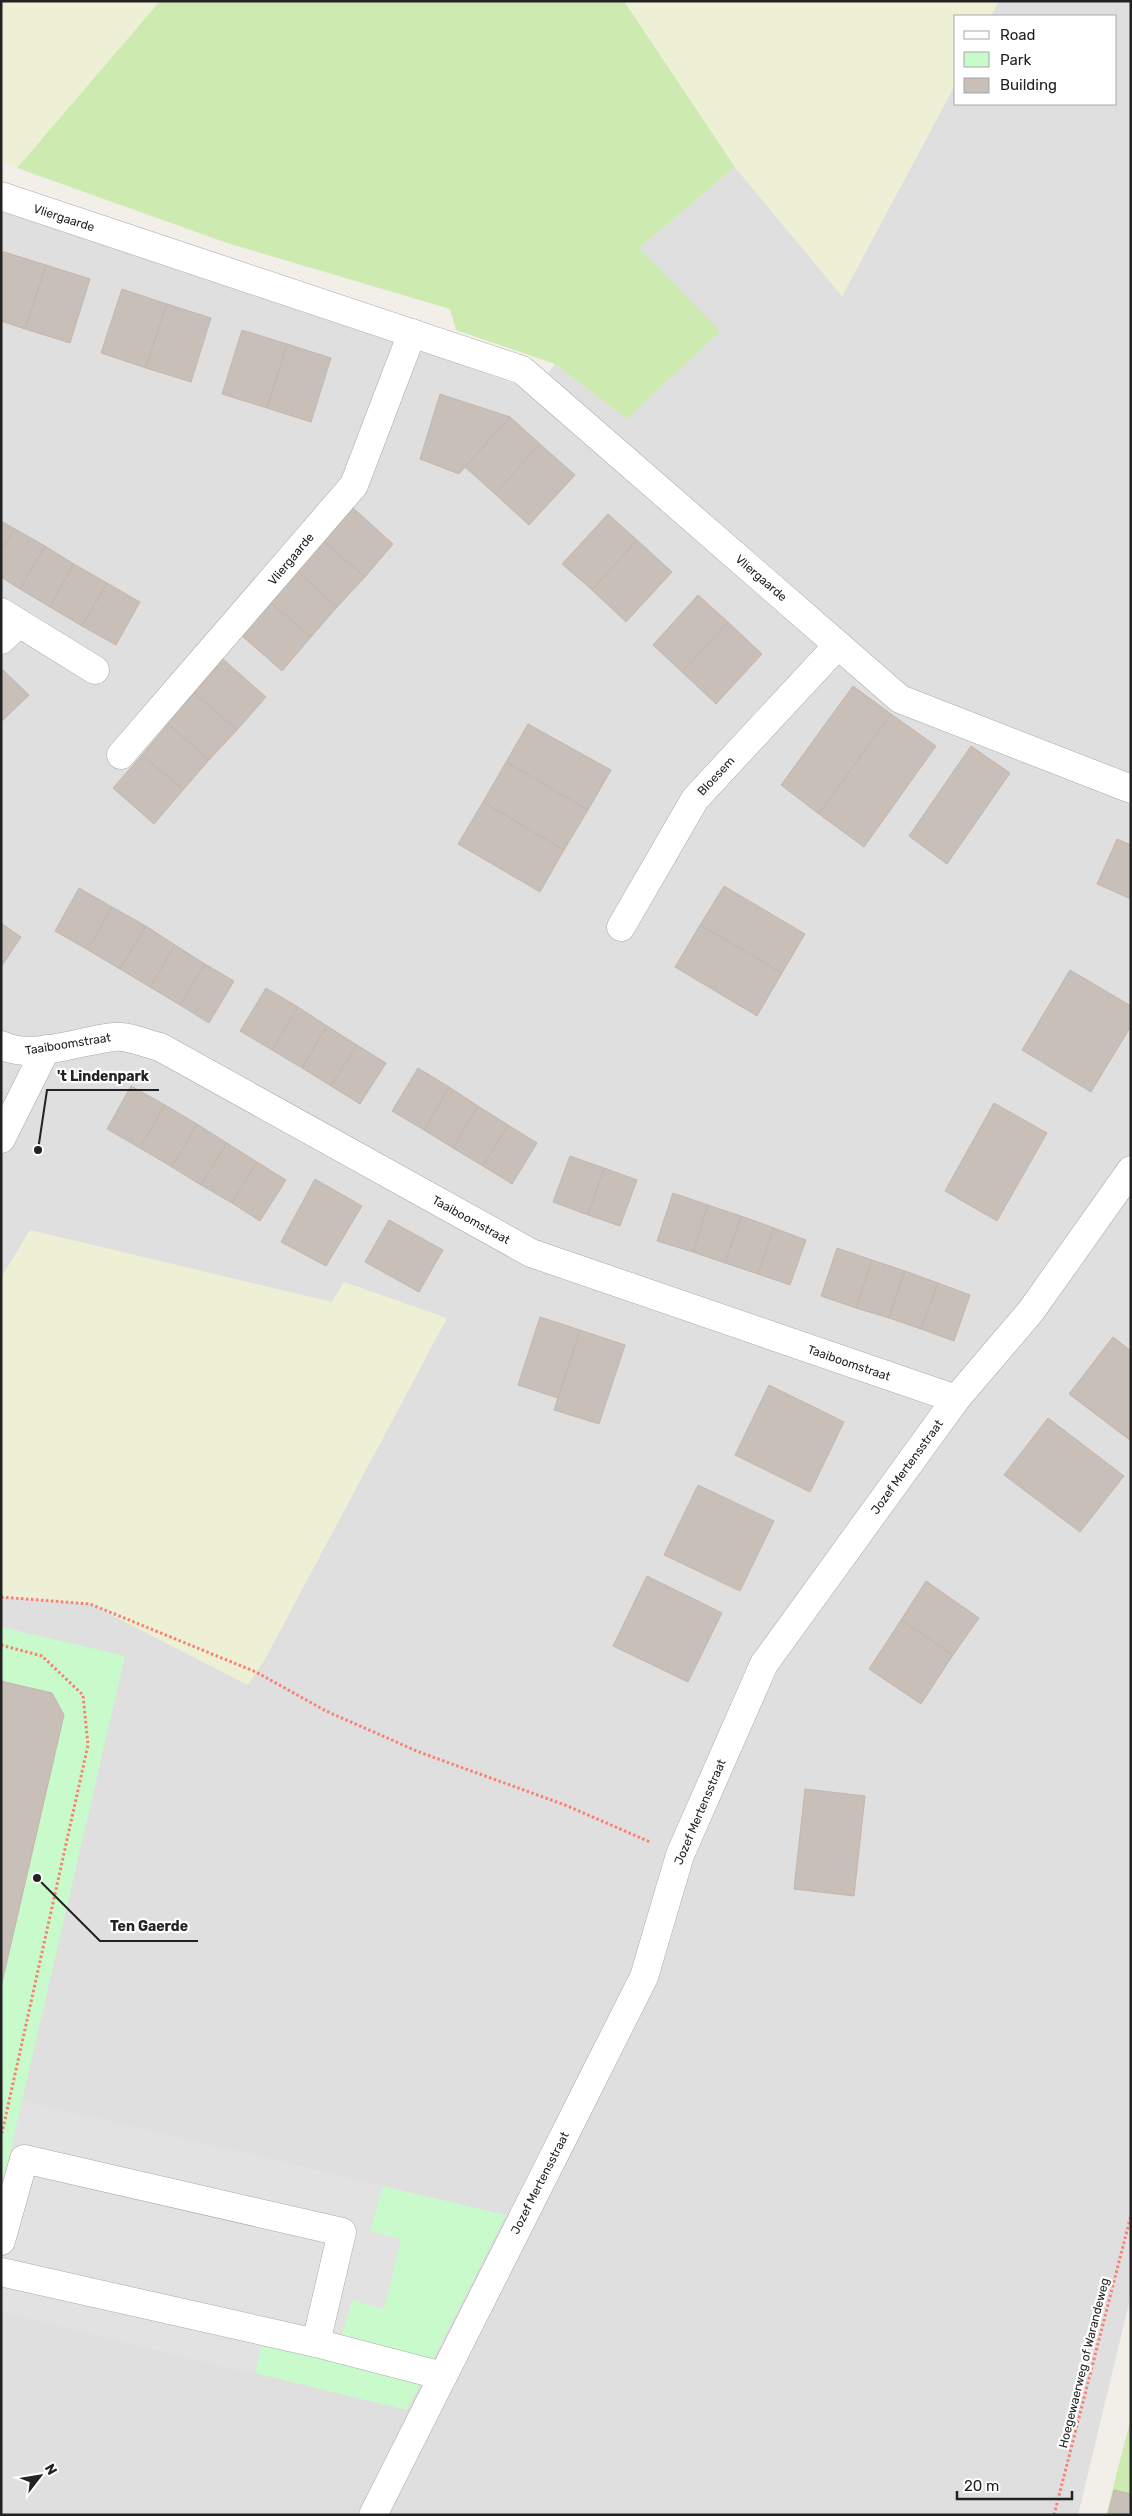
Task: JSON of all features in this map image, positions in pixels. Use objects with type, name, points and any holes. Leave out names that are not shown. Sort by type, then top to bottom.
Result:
[{"type":"street","name":"Vliergaarde","points":[[1,196],[522,370],[900,699],[1131,790]]},
{"type":"street","name":"Vliergaarde","points":[[121,755],[354,485],[412,333]]},
{"type":"street","points":[[7,625],[95,670]]},
{"type":"street","name":"Bloesem","points":[[621,927],[695,799],[838,645]]},
{"type":"street","name":"Taaiboomstraat","points":[[1,1045],[14,1051],[46,1049],[116,1036],[160,1047],[531,1254],[956,1399]]},
{"type":"street","points":[[1,1139],[46,1049]]},
{"type":"street","name":"Jozef Mertensstraat","points":[[373,2515],[644,1977],[680,1855],[764,1664],[956,1399],[1030,1311],[1131,1170]]},
{"type":"street","points":[[1,2241],[24,2159],[342,2232],[316,2343]]},
{"type":"street","points":[[1,2272],[316,2343],[443,2376]]},
{"type":"path","points":[[1,1597],[90,1604],[256,1672],[326,1711],[402,1744],[564,1805],[680,1855]]},
{"type":"path","points":[[1,1644],[42,1656],[83,1695],[88,1745],[1,2135]]},
{"type":"path","name":"Hoegewaerweg of Warandeweg","points":[[1054,2515],[1131,2215]]},
{"type":"shaded area","points":[[999,1],[1131,1],[1131,2295],[1078,2515],[1,2515],[1,211],[352,326],[535,391],[555,364],[627,419],[639,248],[735,167],[842,296],[954,87],[954,105],[1117,105],[1117,15],[992,15]]},
{"type":"shaded area","points":[[22,2101],[383,2186],[370,2231],[401,2239],[384,2309],[352,2300],[335,2360],[262,2342],[255,2374],[1,2312],[1,2193]]},
{"type":"green space","points":[[1,1],[160,1],[17,168],[1,161]]},
{"type":"green space","points":[[160,1],[624,1],[735,167],[639,248],[720,331],[627,419],[555,364],[456,330],[450,309],[227,243],[17,168]]},
{"type":"green space","points":[[624,1],[999,1],[992,15],[954,15],[954,87],[842,296],[735,167]]},
{"type":"green space","points":[[30,1230],[332,1302],[344,1282],[447,1318],[265,1659],[248,1685],[90,1604],[1,1597],[1,1278]]},
{"type":"green space","points":[[1,1627],[125,1656],[22,2101],[506,2215],[407,2410],[1,2312]]},
{"type":"green space","points":[[1131,2418],[1131,2515],[1106,2515]]},
{"type":"building","points":[[1,251],[46,265],[25,329],[1,321]]},
{"type":"building","points":[[46,265],[90,279],[70,343],[25,329]]},
{"type":"building","points":[[122,289],[167,304],[146,368],[101,353]]},
{"type":"building","points":[[167,304],[211,318],[191,382],[146,368]]},
{"type":"building","points":[[242,330],[287,344],[267,408],[222,394]]},
{"type":"building","points":[[287,344],[331,358],[311,422],[267,408]]},
{"type":"building","points":[[440,394],[510,417],[459,474],[420,459]]},
{"type":"building","points":[[510,417],[540,444],[495,494],[465,467]]},
{"type":"building","points":[[540,444],[575,475],[529,525],[495,494]]},
{"type":"building","points":[[351,506],[393,544],[365,577],[322,540]]},
{"type":"building","points":[[608,514],[637,540],[592,590],[562,564]]},
{"type":"building","points":[[1,521],[15,529],[1,551]]},
{"type":"building","points":[[15,529],[45,546],[20,589],[1,577],[1,551]]},
{"type":"building","points":[[322,540],[365,577],[337,607],[296,570]]},
{"type":"building","points":[[637,540],[672,572],[626,622],[592,590]]},
{"type":"building","points":[[45,546],[74,564],[50,607],[20,589]]},
{"type":"building","points":[[74,564],[107,583],[82,626],[50,607]]},
{"type":"building","points":[[296,570],[337,607],[311,637],[270,602]]},
{"type":"building","points":[[107,583],[140,602],[116,645],[82,626]]},
{"type":"building","points":[[698,595],[728,622],[682,672],[653,645]]},
{"type":"building","points":[[270,602],[311,637],[282,671],[241,635]]},
{"type":"building","points":[[728,622],[762,654],[716,704],[682,672]]},
{"type":"building","points":[[223,659],[266,697],[237,730],[194,693]]},
{"type":"building","points":[[1,668],[29,695],[1,722]]},
{"type":"building","points":[[853,686],[891,714],[819,814],[781,785]]},
{"type":"building","points":[[194,693],[237,730],[209,760],[168,724]]},
{"type":"building","points":[[891,714],[936,746],[864,847],[819,814]]},
{"type":"building","points":[[168,724],[209,760],[183,790],[142,755]]},
{"type":"building","points":[[528,724],[611,770],[588,810],[506,762]]},
{"type":"building","points":[[971,746],[1010,773],[947,864],[909,836]]},
{"type":"building","points":[[142,755],[183,790],[154,824],[113,788]]},
{"type":"building","points":[[506,762],[588,810],[564,850],[483,802]]},
{"type":"building","points":[[483,802],[564,850],[540,892],[458,844]]},
{"type":"building","points":[[1117,839],[1131,845],[1131,899],[1097,884]]},
{"type":"building","points":[[724,886],[805,934],[782,973],[700,925]]},
{"type":"building","points":[[79,888],[112,907],[88,950],[55,931]]},
{"type":"building","points":[[112,907],[146,926],[120,969],[88,950]]},
{"type":"building","points":[[1,923],[21,937],[1,967]]},
{"type":"building","points":[[700,925],[782,973],[757,1016],[675,967]]},
{"type":"building","points":[[146,926],[175,945],[150,987],[120,969]]},
{"type":"building","points":[[175,945],[205,964],[180,1005],[150,987]]},
{"type":"building","points":[[205,964],[234,981],[209,1023],[180,1005]]},
{"type":"building","points":[[1070,970],[1131,1006],[1131,1026],[1091,1092],[1022,1050]]},
{"type":"building","points":[[266,988],[298,1007],[272,1050],[240,1031]]},
{"type":"building","points":[[298,1007],[327,1026],[302,1068],[272,1050]]},
{"type":"building","points":[[327,1026],[357,1045],[331,1086],[302,1068]]},
{"type":"building","points":[[357,1045],[386,1063],[360,1104],[331,1086]]},
{"type":"building","points":[[418,1068],[449,1087],[424,1130],[392,1111]]},
{"type":"building","points":[[131,1086],[165,1105],[140,1148],[107,1129]]},
{"type":"building","points":[[449,1087],[478,1106],[453,1148],[424,1130]]},
{"type":"building","points":[[994,1103],[1047,1133],[997,1221],[945,1191]]},
{"type":"building","points":[[165,1105],[197,1124],[172,1167],[140,1148]]},
{"type":"building","points":[[478,1106],[508,1125],[483,1166],[453,1148]]},
{"type":"building","points":[[197,1124],[227,1143],[201,1185],[172,1167]]},
{"type":"building","points":[[508,1125],[537,1143],[512,1184],[483,1166]]},
{"type":"building","points":[[227,1143],[257,1162],[232,1203],[201,1185]]},
{"type":"building","points":[[570,1156],[604,1168],[588,1215],[553,1202]]},
{"type":"building","points":[[257,1162],[286,1180],[260,1221],[232,1203]]},
{"type":"building","points":[[604,1168],[637,1180],[620,1226],[588,1215]]},
{"type":"building","points":[[315,1179],[362,1206],[326,1266],[281,1242]]},
{"type":"building","points":[[673,1193],[708,1205],[693,1252],[657,1241]]},
{"type":"building","points":[[708,1205],[741,1216],[725,1263],[693,1252]]},
{"type":"building","points":[[741,1216],[774,1228],[758,1274],[725,1263]]},
{"type":"building","points":[[389,1220],[443,1250],[419,1292],[365,1262]]},
{"type":"building","points":[[774,1228],[806,1240],[790,1285],[758,1274]]},
{"type":"building","points":[[837,1248],[872,1260],[856,1308],[821,1296]]},
{"type":"building","points":[[872,1260],[905,1271],[889,1318],[856,1308]]},
{"type":"building","points":[[905,1271],[938,1283],[921,1329],[889,1318]]},
{"type":"building","points":[[938,1283],[970,1295],[954,1341],[921,1329]]},
{"type":"building","points":[[540,1317],[580,1330],[558,1398],[518,1385]]},
{"type":"building","points":[[580,1330],[625,1345],[599,1424],[554,1410]]},
{"type":"building","points":[[1113,1337],[1131,1351],[1131,1441],[1069,1394]]},
{"type":"building","points":[[769,1385],[844,1422],[810,1492],[735,1455]]},
{"type":"building","points":[[1048,1418],[1124,1476],[1080,1532],[1004,1475]]},
{"type":"building","points":[[698,1485],[774,1521],[740,1591],[664,1555]]},
{"type":"building","points":[[647,1576],[722,1613],[688,1682],[613,1646]]},
{"type":"building","points":[[926,1581],[979,1618],[953,1655],[901,1620]]},
{"type":"building","points":[[901,1620],[953,1655],[921,1704],[869,1669]]},
{"type":"building","points":[[1,1681],[52,1693],[64,1715],[1,1987]]},
{"type":"building","points":[[805,1789],[865,1796],[854,1896],[794,1889]]},
{"type":"building","points":[[1114,2490],[1131,2494],[1131,2515],[1108,2515]]},
{"type":"place","name":"'t Lindenpark","points":[[38,1150]]},
{"type":"place","name":"Ten Gaerde","points":[[37,1878]]}]
